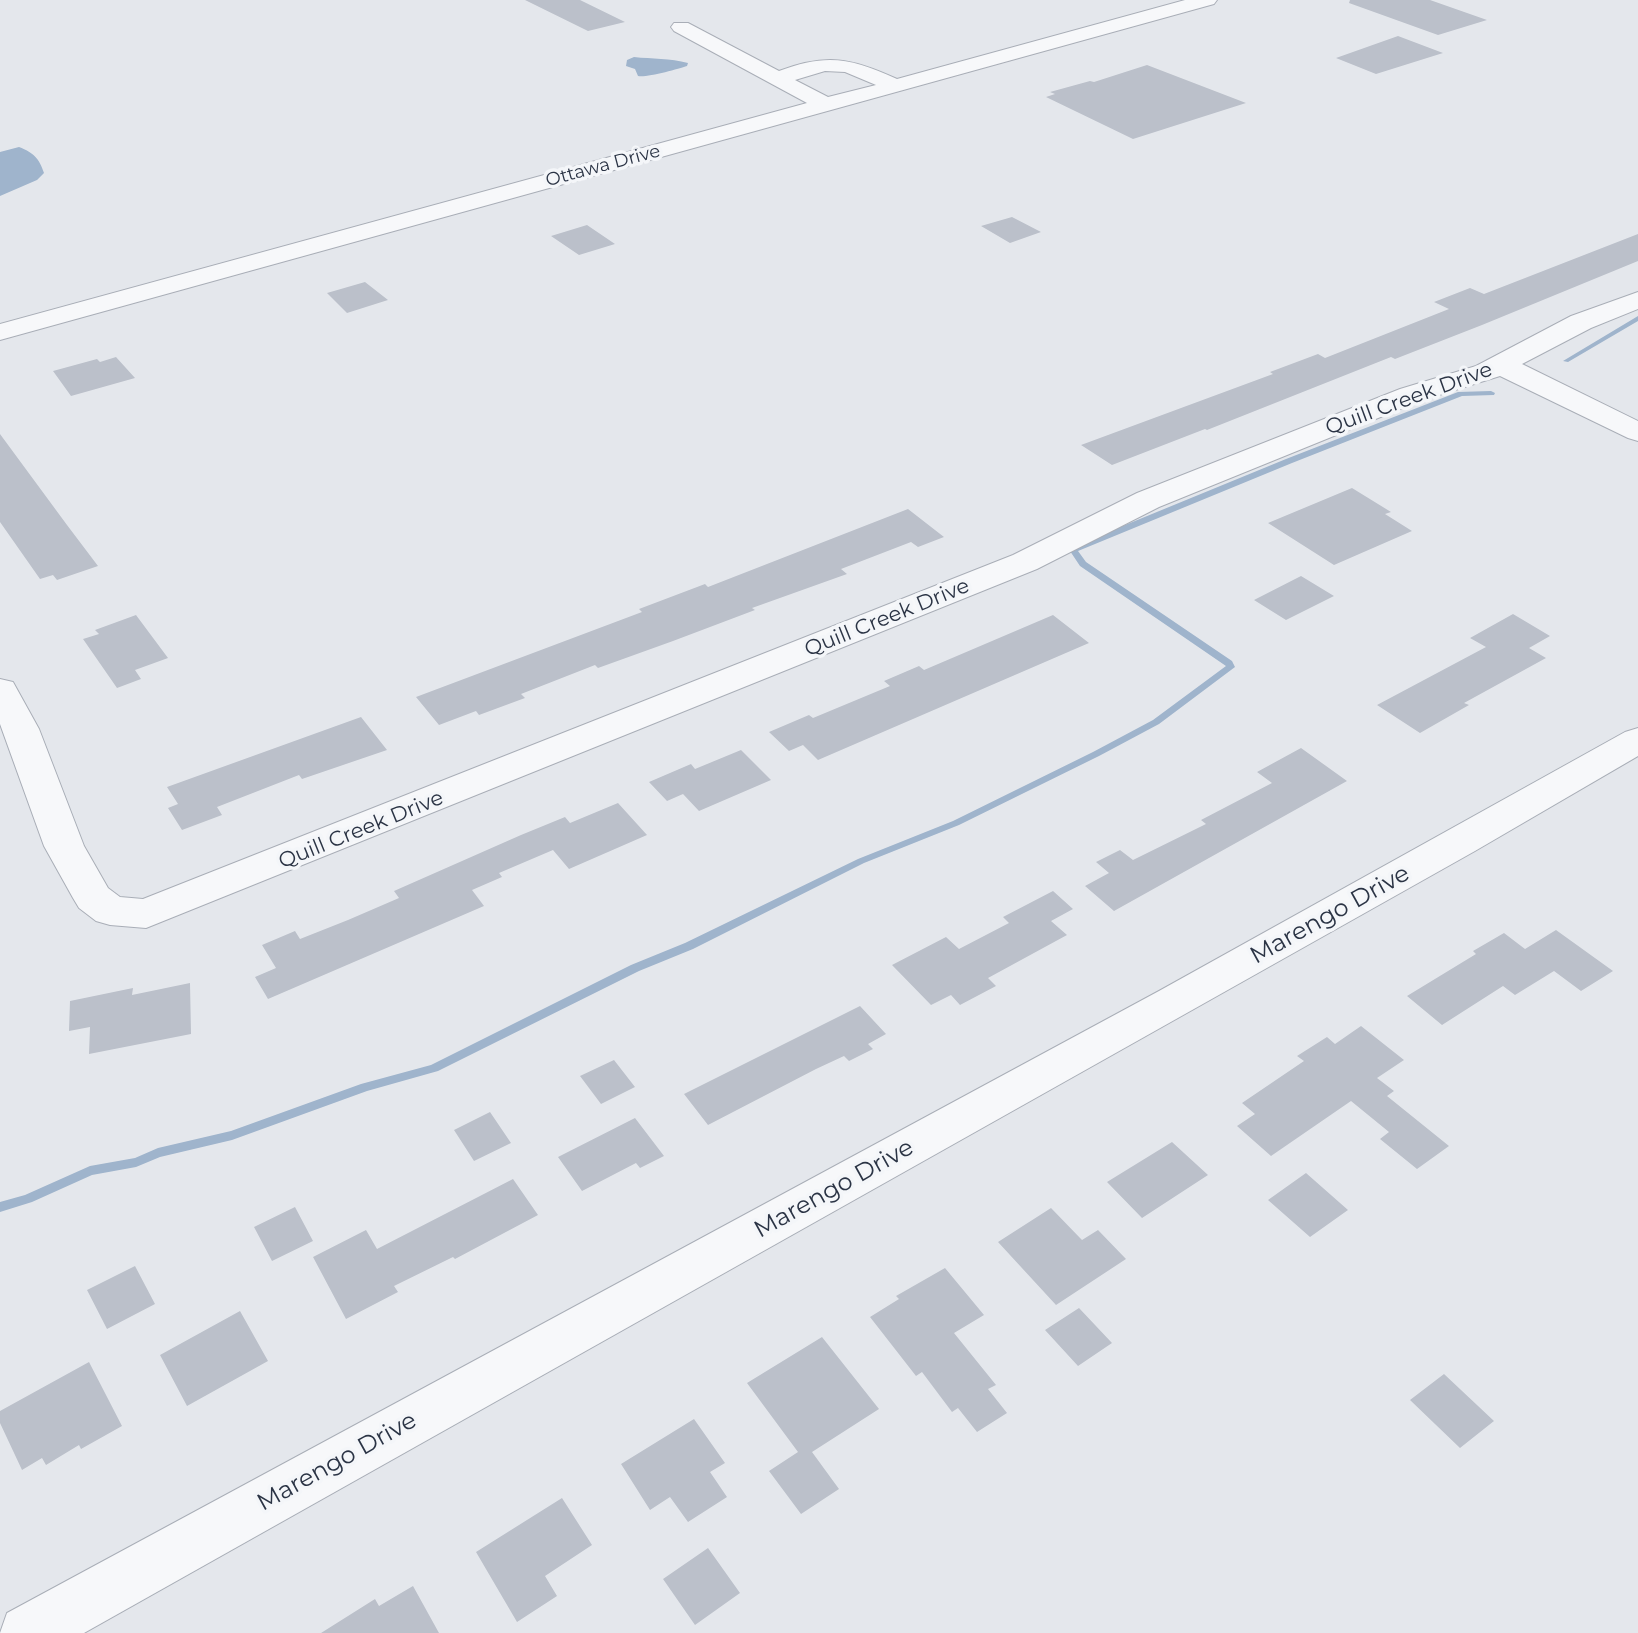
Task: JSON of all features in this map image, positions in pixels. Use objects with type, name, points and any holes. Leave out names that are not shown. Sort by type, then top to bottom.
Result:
[{"type":"street","name":"Ottawa Drive","points":[[0,332],[1207,0]]},
{"type":"street","points":[[681,27],[826,105]]},
{"type":"street","points":[[777,79],[819,64],[842,63],[855,66],[896,86]]},
{"type":"street","name":"Quill Creek Drive","points":[[0,690],[21,729],[64,846],[85,886],[102,907],[128,915],[146,914],[178,904],[1025,562],[1147,500],[1410,395],[1501,365],[1581,322],[1638,300]]},
{"type":"street","points":[[1501,365],[1638,432]]},
{"type":"street","name":"Marengo Drive","points":[[27,1633],[1186,995],[1638,740]]},
{"type":"water","points":[[634,57],[688,63],[687,66],[670,71],[638,76],[635,69],[626,66],[627,60]]},
{"type":"water","points":[[19,147],[35,157],[44,173],[37,180],[0,196],[0,152]]},
{"type":"building","points":[[525,0],[580,0],[625,22],[588,31]]},
{"type":"building","points":[[1350,0],[1430,0],[1487,20],[1438,35],[1349,3]]},
{"type":"building","points":[[1398,36],[1443,53],[1376,74],[1336,58]]},
{"type":"building","points":[[1147,65],[1246,103],[1133,139],[1046,97],[1055,94],[1050,92],[1094,82]]},
{"type":"building","points":[[1012,217],[1041,232],[1010,243],[981,226]]},
{"type":"building","points":[[587,225],[615,244],[579,255],[551,236]]},
{"type":"building","points":[[1638,234],[1638,261],[1395,359],[1391,357],[1112,465],[1081,445],[1273,374],[1270,372],[1318,354],[1325,358],[1449,309],[1434,302],[1470,288],[1484,294]]},
{"type":"building","points":[[365,282],[388,300],[347,313],[327,293]]},
{"type":"building","points":[[116,357],[135,378],[71,396],[53,371],[97,359],[100,362]]},
{"type":"building","points":[[0,434],[98,566],[57,580],[53,575],[40,579],[0,522]]},
{"type":"building","points":[[1352,488],[1391,512],[1385,514],[1412,531],[1334,565],[1268,523]]},
{"type":"building","points":[[908,509],[944,537],[918,547],[911,542],[841,569],[847,574],[752,608],[755,610],[673,641],[598,668],[595,665],[521,694],[525,698],[479,715],[476,711],[439,725],[416,697],[642,612],[639,609],[705,584],[708,587]]},
{"type":"building","points":[[1301,576],[1334,596],[1286,620],[1254,600]]},
{"type":"building","points":[[1513,614],[1550,636],[1529,648],[1546,658],[1464,703],[1469,705],[1420,733],[1377,705],[1486,647],[1470,638]]},
{"type":"building","points":[[136,615],[168,658],[135,670],[141,679],[117,688],[83,639],[99,634],[95,630]]},
{"type":"building","points":[[1053,615],[1089,643],[818,760],[803,745],[789,751],[769,732],[809,715],[813,718],[890,686],[884,681],[919,666],[924,670]]},
{"type":"building","points":[[361,717],[387,750],[302,779],[299,775],[217,807],[222,815],[182,830],[168,808],[178,804],[167,787]]},
{"type":"building","points":[[1301,748],[1347,781],[1114,911],[1085,886],[1109,873],[1096,862],[1120,850],[1133,860],[1206,824],[1201,820],[1272,783],[1257,772]]},
{"type":"building","points":[[741,750],[771,780],[699,811],[683,794],[667,801],[649,782],[691,764],[695,769]]},
{"type":"building","points":[[618,803],[647,835],[569,869],[553,850],[499,873],[502,877],[472,890],[484,906],[268,999],[255,977],[276,968],[262,945],[295,931],[300,939],[348,920],[399,898],[394,891],[521,835],[565,817],[570,823]]},
{"type":"building","points":[[1053,891],[1073,909],[1051,921],[1067,935],[988,978],[996,986],[960,1005],[951,995],[931,1005],[892,965],[946,937],[959,949],[1009,923],[1003,917]]},
{"type":"building","points":[[1556,930],[1613,971],[1581,991],[1554,971],[1515,995],[1503,986],[1442,1025],[1407,996],[1476,954],[1473,951],[1504,933],[1525,949]]},
{"type":"building","points":[[190,983],[191,1034],[89,1054],[90,1027],[69,1031],[70,1001],[133,988],[132,995]]},
{"type":"building","points":[[860,1006],[886,1034],[868,1044],[873,1049],[849,1061],[844,1056],[708,1125],[684,1094]]},
{"type":"building","points":[[1361,1026],[1404,1060],[1377,1078],[1394,1091],[1387,1096],[1449,1146],[1417,1169],[1380,1139],[1389,1132],[1351,1101],[1271,1156],[1237,1126],[1255,1114],[1242,1103],[1304,1061],[1297,1056],[1327,1037],[1335,1044]]},
{"type":"building","points":[[614,1060],[635,1087],[601,1104],[580,1076]]},
{"type":"building","points":[[490,1112],[511,1143],[474,1161],[454,1130]]},
{"type":"building","points":[[635,1118],[664,1156],[640,1168],[636,1163],[582,1191],[558,1157]]},
{"type":"building","points":[[1172,1142],[1208,1175],[1142,1218],[1107,1182]]},
{"type":"building","points":[[1306,1173],[1348,1210],[1310,1237],[1268,1200]]},
{"type":"building","points":[[513,1179],[538,1215],[455,1259],[453,1257],[394,1286],[398,1292],[346,1319],[313,1257],[366,1230],[377,1249]]},
{"type":"building","points":[[295,1207],[313,1241],[272,1261],[254,1227]]},
{"type":"building","points":[[1051,1208],[1082,1240],[1098,1230],[1126,1259],[1056,1305],[998,1242]]},
{"type":"building","points":[[135,1266],[155,1304],[107,1329],[87,1290]]},
{"type":"building","points":[[945,1268],[984,1315],[954,1333],[996,1385],[988,1389],[1007,1413],[977,1432],[958,1408],[952,1412],[922,1372],[916,1376],[870,1317],[899,1299],[896,1296]]},
{"type":"building","points":[[1079,1308],[1112,1343],[1078,1366],[1045,1330]]},
{"type":"building","points":[[240,1311],[268,1361],[187,1406],[160,1355]]},
{"type":"building","points":[[822,1337],[879,1409],[812,1452],[839,1489],[801,1514],[769,1471],[798,1452],[747,1383]]},
{"type":"building","points":[[89,1362],[122,1426],[81,1449],[79,1445],[46,1465],[42,1458],[22,1470],[0,1423],[0,1411]]},
{"type":"building","points":[[1444,1374],[1494,1421],[1460,1448],[1410,1400]]},
{"type":"building","points":[[694,1419],[725,1463],[710,1472],[727,1497],[688,1522],[670,1497],[650,1510],[621,1464]]},
{"type":"building","points":[[562,1498],[592,1545],[545,1576],[557,1596],[517,1622],[476,1552]]},
{"type":"building","points":[[708,1548],[740,1593],[695,1625],[663,1579]]},
{"type":"building","points":[[413,1586],[439,1633],[321,1633],[375,1599],[379,1606]]},
{"type":"waterway","points":[[1566,361],[1638,318]]},
{"type":"waterway","points":[[0,1207],[28,1199],[90,1171],[136,1162],[158,1153],[232,1135],[365,1087],[434,1068],[635,968],[689,946],[861,861],[956,823],[1156,722],[1231,667],[1229,663],[1083,564],[1074,551],[1077,548],[1461,394],[1491,393]]}]
